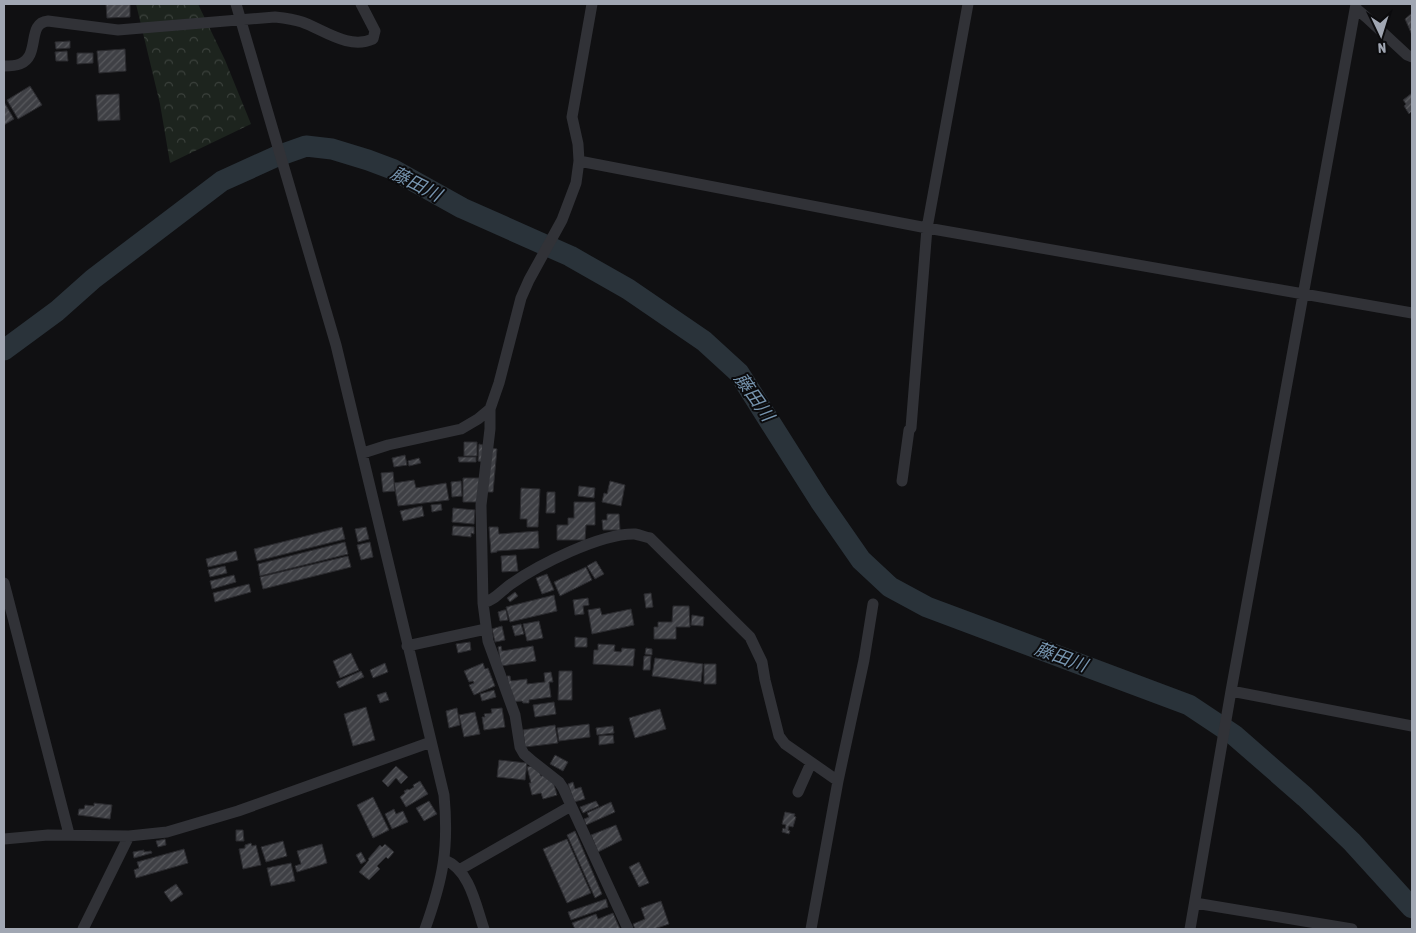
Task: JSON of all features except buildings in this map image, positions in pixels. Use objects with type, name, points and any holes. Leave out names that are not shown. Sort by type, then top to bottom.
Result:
[{"type":"street","points":[[236,4],[336,345],[444,795],[445,860],[440,883],[425,929]]},
{"type":"street","points":[[4,66],[18,65],[26,61],[32,53],[36,28],[44,21],[118,30],[265,17],[290,19],[338,38],[364,42],[373,39],[375,30],[361,4]]},
{"type":"street","points":[[592,4],[572,117],[578,144],[579,162],[576,183],[562,220],[521,298],[490,409],[490,429],[480,505],[483,603],[486,629],[501,681],[514,715],[520,747],[524,754],[558,782],[628,929]]},
{"type":"street","points":[[902,481],[909,430],[911,428],[927,228],[968,4]]},
{"type":"street","points":[[1356,7],[1407,55],[1412,57]]},
{"type":"street","points":[[1190,929],[1356,7]]},
{"type":"street","points":[[579,162],[927,228],[1412,313]]},
{"type":"street","points":[[363,453],[388,445],[461,429],[490,409]]},
{"type":"street","points":[[483,603],[491,600],[524,576],[576,549],[630,534],[650,538],[750,637],[762,662],[779,736],[785,744],[838,781]]},
{"type":"street","points":[[4,583],[69,834]]},
{"type":"street","points":[[811,929],[838,781],[864,660],[873,604]]},
{"type":"street","points":[[407,646],[486,629]]},
{"type":"street","points":[[1231,696],[1412,726]]},
{"type":"street","points":[[4,839],[69,834],[129,836],[167,832],[200,824],[431,742]]},
{"type":"street","points":[[798,792],[811,763]]},
{"type":"street","points":[[459,870],[571,806]]},
{"type":"street","points":[[83,929],[129,836]]},
{"type":"street","points":[[445,860],[452,863],[459,870],[469,886],[484,929]]},
{"type":"street","points":[[1195,903],[1352,929]]},
{"type":"green space","points":[[136,4],[198,4],[225,60],[251,124],[170,163],[160,104]]},
{"type":"waterway","name":"藤田川","points":[[4,350],[57,311],[93,279],[222,181],[275,157],[306,146],[332,149],[392,169],[462,208],[570,256],[628,289],[704,341],[739,373],[820,501],[861,560],[890,587],[927,607],[1189,705],[1234,735],[1305,797],[1352,842],[1412,908]]}]
